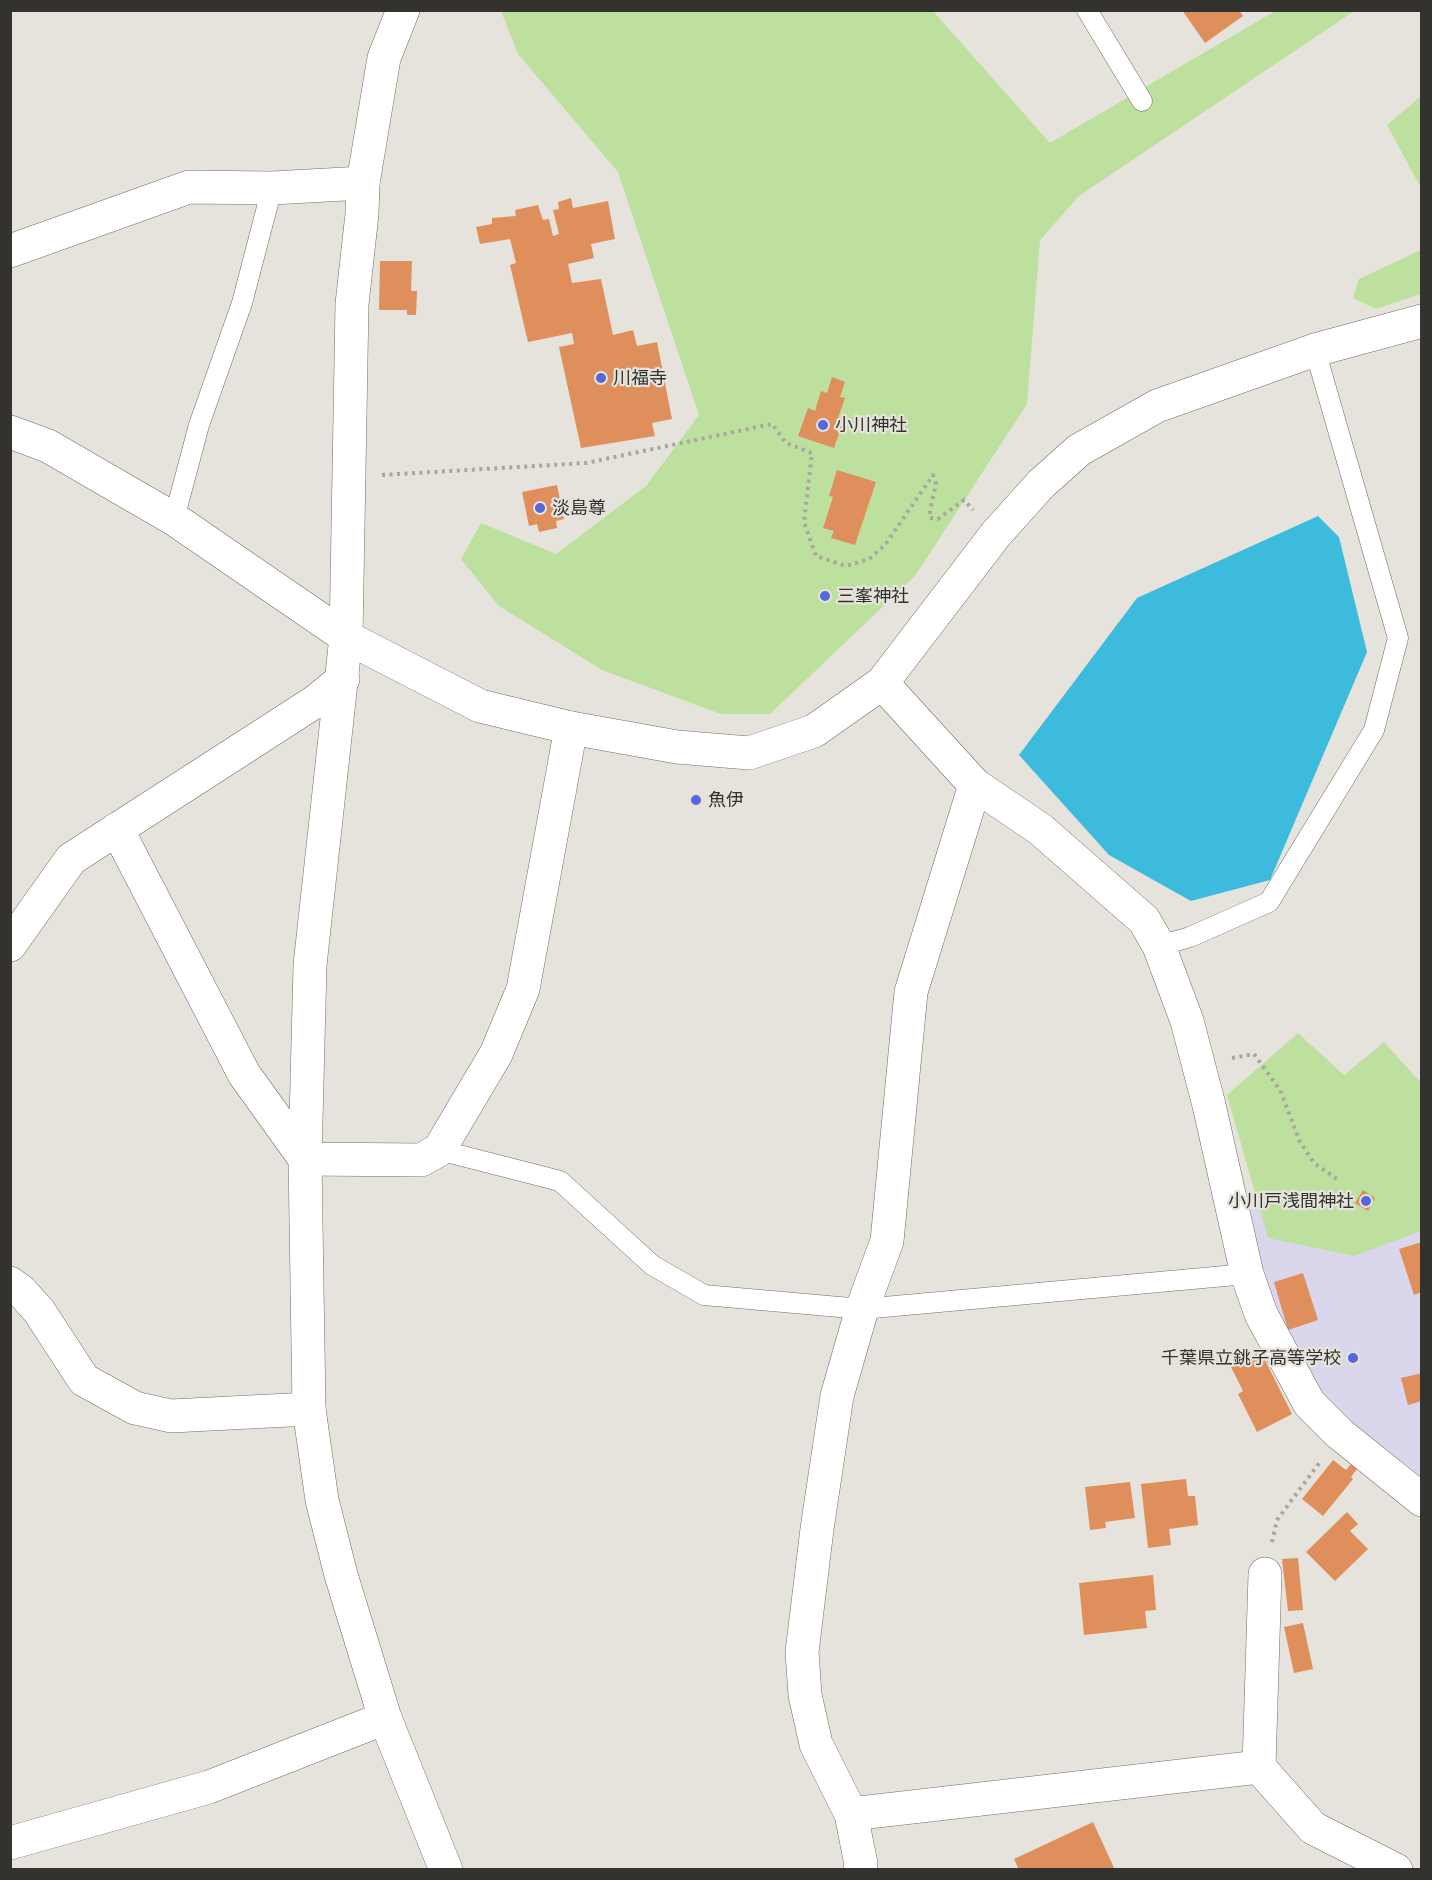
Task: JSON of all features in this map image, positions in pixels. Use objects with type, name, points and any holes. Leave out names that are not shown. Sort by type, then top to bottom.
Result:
[{"type":"street","points":[[403,10],[384,58],[363,183],[362,214],[352,304],[346,637],[310,965],[305,1159],[309,1409],[325,1511],[341,1575],[385,1718],[446,1869]]},
{"type":"street","points":[[10,251],[189,187],[272,188],[363,183]]},
{"type":"street","points":[[10,432],[48,446],[174,519],[346,637],[480,706],[571,728],[677,747],[749,753],[814,731],[882,683],[996,534],[1041,483],[1078,450],[1157,406],[1316,350],[1422,321]]},
{"type":"street","points":[[10,945],[71,859],[316,701],[343,679]]},
{"type":"street","points":[[882,683],[975,785],[1040,829],[1144,920],[1159,946],[1187,1021],[1247,1274],[1261,1314],[1309,1403],[1340,1434],[1422,1500]]},
{"type":"street","points":[[305,1159],[421,1160],[439,1150],[496,1053],[523,989],[571,728]]},
{"type":"street","points":[[860,1869],[851,1814],[816,1744],[805,1695],[802,1652],[837,1396],[862,1309],[887,1241],[911,992],[975,785]]},
{"type":"street","points":[[117,830],[244,1074],[305,1159]]},
{"type":"street","points":[[10,1284],[21,1291],[39,1311],[84,1380],[135,1408],[171,1416],[309,1409]]},
{"type":"street","points":[[1265,1574],[1259,1767],[1313,1828],[1396,1869]]},
{"type":"street","points":[[10,1843],[209,1787],[385,1718]]},
{"type":"street","points":[[851,1814],[1259,1767]]},
{"type":"lane","points":[[1088,10],[1142,101]]},
{"type":"lane","points":[[174,519],[199,425],[242,303],[272,188]]},
{"type":"lane","points":[[1159,946],[1190,937],[1269,902],[1374,730],[1377,719],[1398,638],[1316,350]]},
{"type":"lane","points":[[439,1150],[560,1181],[652,1265],[704,1295],[862,1309],[1247,1274]]},
{"type":"path","points":[[349,477],[586,463],[772,424],[786,443],[812,453],[804,522],[816,556],[846,566],[869,559],[885,545],[933,476],[936,484],[930,518],[938,519],[964,500],[996,534]]},
{"type":"path","points":[[1254,1053],[1280,1090],[1300,1142],[1314,1163],[1337,1179]]},
{"type":"path","points":[[1265,1574],[1277,1520],[1340,1434]]},
{"type":"shaded area","name":"千葉県立銚子高等学校","points":[[1421,1166],[1421,1500],[1309,1403],[1232,1211],[1347,1200]]},
{"type":"green space","points":[[501,11],[933,11],[1050,143],[1275,11],[1354,11],[1079,196],[1040,240],[1027,404],[915,576],[770,714],[721,714],[602,670],[499,606],[461,559],[481,523],[556,554],[646,486],[699,415],[618,172],[518,54]]},
{"type":"green space","points":[[1421,96],[1421,188],[1387,125]]},
{"type":"green space","points":[[1421,250],[1421,294],[1376,309],[1353,298],[1359,279]]},
{"type":"green space","points":[[1298,1033],[1344,1075],[1384,1042],[1421,1083],[1421,1231],[1354,1256],[1268,1238],[1227,1095]]},
{"type":"water","points":[[1318,516],[1339,537],[1367,652],[1270,880],[1191,901],[1109,855],[1019,755],[1137,598]]},
{"type":"building","points":[[1182,10],[1239,10],[1243,16],[1205,43]]},
{"type":"building","points":[[571,198],[573,208],[608,201],[615,239],[591,244],[594,258],[568,264],[572,283],[601,279],[613,335],[633,330],[637,346],[657,342],[672,419],[652,423],[655,436],[581,448],[559,347],[574,344],[572,333],[528,342],[510,265],[516,263],[510,239],[480,244],[476,227],[492,224],[492,218],[516,216],[515,210],[538,205],[543,220],[549,219],[553,236],[559,234],[553,210],[559,209],[558,202]]},
{"type":"building","points":[[380,261],[412,261],[411,291],[417,291],[416,315],[407,315],[407,310],[379,310]]},
{"type":"building","points":[[832,377],[845,382],[840,397],[845,398],[838,418],[844,419],[834,448],[798,436],[808,408],[815,411],[821,391],[827,393]]},
{"type":"building","points":[[837,470],[876,482],[855,545],[831,538],[834,531],[823,528],[833,497],[829,496]]},
{"type":"building","points":[[557,485],[564,519],[556,521],[557,528],[539,532],[537,524],[529,526],[522,492]]},
{"type":"building","points":[[1363,1190],[1375,1198],[1368,1211],[1355,1203]]},
{"type":"building","points":[[1422,1242],[1422,1292],[1414,1295],[1399,1249]]},
{"type":"building","points":[[1303,1273],[1318,1320],[1288,1330],[1274,1282]]},
{"type":"building","points":[[1257,1353],[1261,1361],[1265,1360],[1292,1414],[1257,1432],[1238,1394],[1243,1391],[1231,1367]]},
{"type":"building","points":[[1422,1373],[1422,1401],[1408,1405],[1401,1378]]},
{"type":"building","points":[[1333,1460],[1346,1470],[1351,1464],[1357,1469],[1351,1477],[1353,1479],[1323,1516],[1302,1499]]},
{"type":"building","points":[[1186,1479],[1188,1496],[1195,1496],[1198,1525],[1169,1529],[1171,1545],[1148,1548],[1141,1484]]},
{"type":"building","points":[[1130,1482],[1135,1518],[1105,1522],[1106,1528],[1090,1530],[1085,1487]]},
{"type":"building","points":[[1347,1512],[1358,1524],[1350,1531],[1368,1549],[1335,1581],[1306,1552]]},
{"type":"building","points":[[1298,1558],[1303,1610],[1288,1611],[1282,1559]]},
{"type":"building","points":[[1153,1575],[1156,1610],[1145,1611],[1147,1628],[1084,1635],[1079,1583]]},
{"type":"building","points":[[1303,1623],[1313,1669],[1294,1673],[1284,1627]]},
{"type":"building","points":[[1093,1822],[1115,1870],[1019,1870],[1014,1859]]},
{"type":"place","name":"川福寺","points":[[601,378]]},
{"type":"place","name":"小川神社","points":[[823,425]]},
{"type":"place","name":"淡島尊","points":[[540,508]]},
{"type":"place","name":"三峯神社","points":[[825,596]]},
{"type":"place","name":"魚伊","points":[[696,800]]},
{"type":"place","name":"小川戸浅間神社","points":[[1366,1201]]},
{"type":"place","name":"千葉県立銚子高等学校","points":[[1353,1358]]}]
